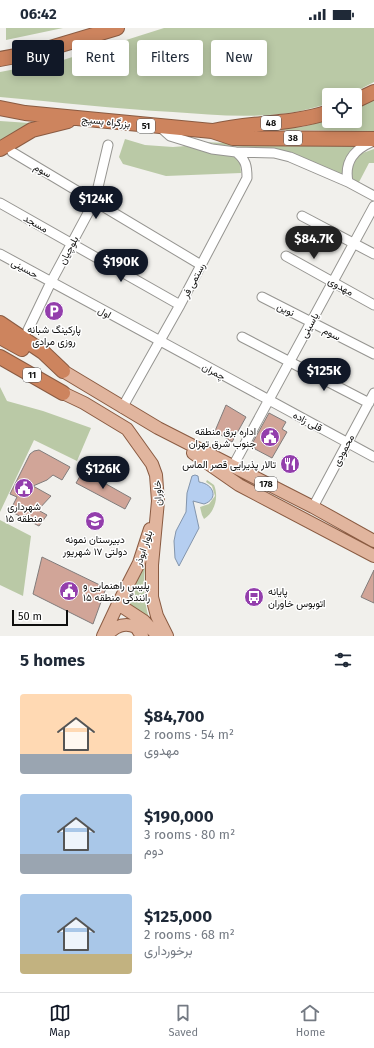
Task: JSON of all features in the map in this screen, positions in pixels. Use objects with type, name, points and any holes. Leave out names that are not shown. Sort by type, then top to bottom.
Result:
[{"type":"highway","points":[[64,44],[117,28]]},
{"type":"highway","points":[[0,53],[12,53]]},
{"type":"highway","points":[[0,59],[12,57]]},
{"type":"highway","points":[[362,98],[374,92]]},
{"type":"highway","name":"بزرگراه بسیج","points":[[0,108],[25,113],[80,119],[212,131]]},
{"type":"highway","points":[[0,112],[25,113]]},
{"type":"highway","name":"48","points":[[212,131],[234,126],[293,121],[322,114]]},
{"type":"highway","points":[[6,151],[32,130],[80,119]]},
{"type":"highway","name":"38","points":[[212,131],[233,138],[374,140]]},
{"type":"highway","points":[[0,323],[44,352],[63,371]]},
{"type":"highway","name":"11","points":[[0,337],[63,371]]},
{"type":"highway","name":"11","points":[[0,357],[63,393]]},
{"type":"highway","points":[[0,368],[23,380],[63,393]]},
{"type":"main road","name":"178","points":[[63,371],[122,408],[158,428],[374,541]]},
{"type":"main road","name":"خاوران","points":[[63,393],[84,403],[127,429],[152,464],[156,475],[158,501],[151,586],[152,600],[157,616],[167,636]]},
{"type":"main road","name":"178","points":[[158,428],[239,485],[374,556]]},
{"type":"main road","name":"بلوار ابوذر","points":[[103,636],[139,563],[158,501]]},
{"type":"main road","points":[[118,604],[144,621],[158,636]]},
{"type":"main road","points":[[106,636],[123,624],[136,627],[142,636]]},
{"type":"street","points":[[160,127],[170,136],[212,149],[236,152],[274,153],[290,157],[348,182],[374,196]]},
{"type":"street","points":[[348,182],[346,174],[348,162],[356,153],[374,140]]},
{"type":"street","name":"بلوچیان","points":[[28,330],[51,282],[94,200],[108,146]]},
{"type":"street","name":"سوم","points":[[6,151],[94,200],[201,265]]},
{"type":"street","name":"رستمی فر","points":[[122,408],[160,342],[247,178],[246,164],[243,157],[236,152]]},
{"type":"street","name":"مسجد","points":[[0,203],[180,305]]},
{"type":"street","name":"یاسینی","points":[[232,466],[374,206]]},
{"type":"street","points":[[302,216],[374,254]]},
{"type":"street","name":"حسینی","points":[[0,254],[51,282]]},
{"type":"street","name":"مهدوی","points":[[286,256],[374,305]]},
{"type":"street","name":"اول","points":[[51,282],[160,342]]},
{"type":"street","name":"نوین","points":[[262,297],[311,322]]},
{"type":"street","name":"سوم","points":[[311,322],[374,354]]},
{"type":"street","points":[[242,337],[367,406],[374,414]]},
{"type":"street","name":"چمران","points":[[160,342],[268,400]]},
{"type":"street","name":"محمودی","points":[[313,508],[374,393]]},
{"type":"street","name":"قلی زاده","points":[[268,400],[374,457]]},
{"type":"green space","points":[[6,28],[63,28],[6,40]]},
{"type":"green space","points":[[164,28],[374,28],[374,82],[362,88],[322,88],[322,105],[310,109],[291,113],[252,116],[212,115],[130,109],[0,97],[0,72],[12,70],[12,76],[64,76],[64,60],[72,57],[72,76],[129,76],[129,40],[126,40]]},
{"type":"green space","points":[[374,99],[374,131],[266,130],[302,127],[322,122],[322,128],[362,128],[362,105]]},
{"type":"green space","points":[[0,121],[44,124],[0,144]]},
{"type":"green space","points":[[125,139],[145,145],[173,147],[186,146],[214,154],[233,155],[240,160],[241,173],[166,176],[123,164],[119,157]]},
{"type":"green space","points":[[202,142],[300,146],[361,146],[347,158],[343,166],[342,177],[295,155],[262,148],[226,146]]},
{"type":"green space","points":[[374,149],[374,163],[369,163],[358,184],[354,181],[351,175],[355,159],[357,155]]},
{"type":"green space","points":[[0,387],[7,401],[43,411],[91,428],[77,461],[34,440],[0,512]]},
{"type":"green space","points":[[207,480],[214,485],[216,499],[211,512],[204,519],[200,507],[209,504],[215,496],[212,486],[206,482]]},
{"type":"green space","points":[[0,520],[31,536],[23,596],[0,585]]},
{"type":"green space","points":[[148,545],[144,592],[150,621],[125,604],[139,577]]},
{"type":"water","points":[[192,476],[198,476],[199,482],[204,483],[211,489],[213,495],[209,502],[204,504],[193,501],[199,528],[179,566],[175,558],[174,541],[176,531],[186,512],[187,493]]},
{"type":"building","points":[[226,405],[246,417],[232,442],[215,431]]},
{"type":"building","name":"اداره برق منطقه جنوب شرق تهران","points":[[269,413],[286,422],[282,429],[287,432],[272,458],[255,449],[253,442]]},
{"type":"building","name":"شهرداری منطقه ۱۵","points":[[39,450],[70,467],[62,480],[53,475],[47,480],[33,486],[51,496],[38,510],[47,515],[39,526],[10,511],[17,497],[10,494],[30,454]]},
{"type":"building","points":[[83,471],[131,498],[125,509],[76,483]]},
{"type":"building","name":"پلیس راهنمایی و رانندگی منطقه ۱۵","points":[[42,557],[106,588],[93,624],[33,594]]},
{"type":"building","points":[[374,570],[374,603],[361,597]]},
{"type":"place","name":"پارکینگ شبانه روزی مرادی","points":[[54,311]]},
{"type":"place","name":"اداره برق منطقه جنوب شرق تهران","points":[[270,437]]},
{"type":"place","name":"تالار پذیرایی قصر الماس","points":[[290,464]]},
{"type":"place","name":"شهرداری منطقه ۱۵","points":[[24,488]]},
{"type":"place","name":"دبیرستان نمونه دولتی ۱۷ شهریور","points":[[95,521]]},
{"type":"place","name":"پلیس راهنمایی و رانندگی منطقه ۱۵","points":[[69,591]]},
{"type":"place","name":"پایانه اتوبوس خاوران","points":[[254,597]]}]
